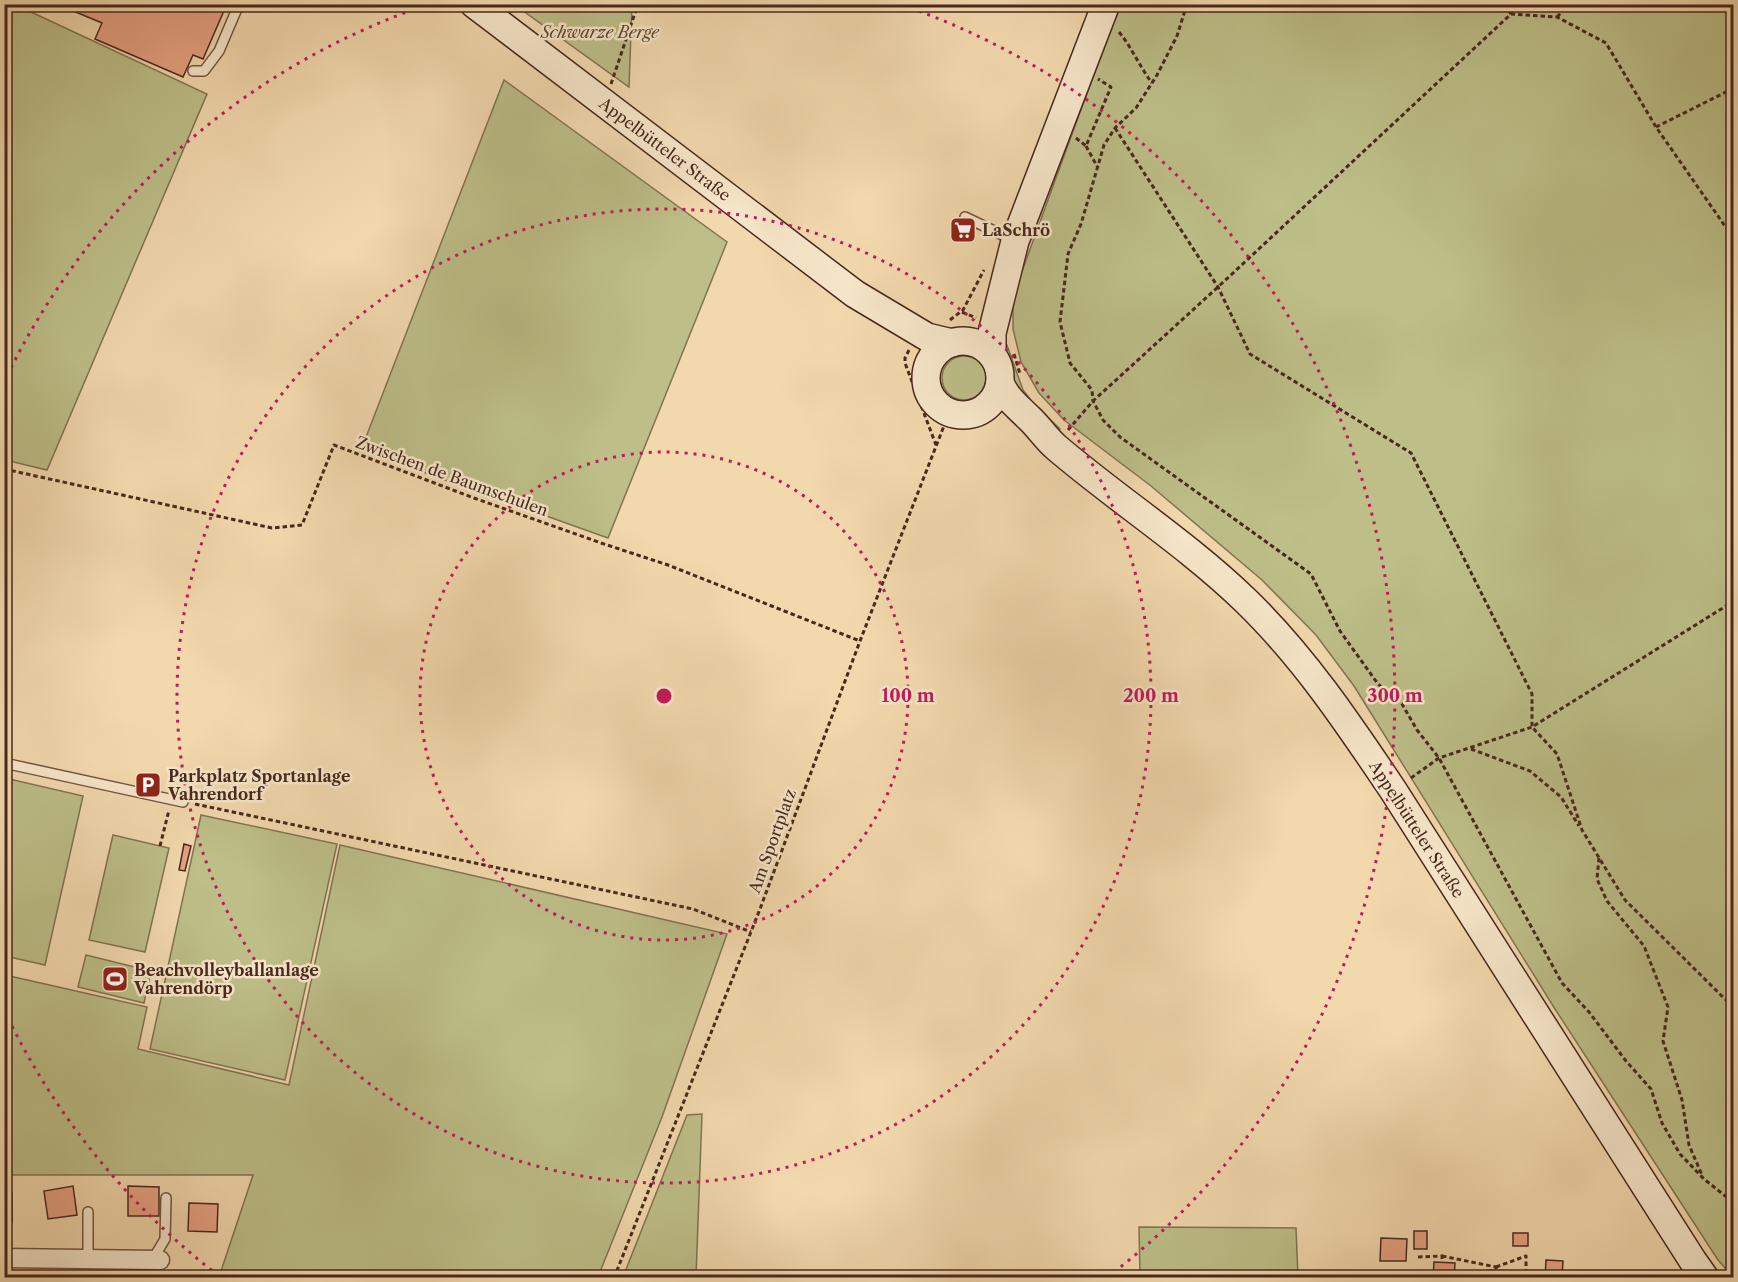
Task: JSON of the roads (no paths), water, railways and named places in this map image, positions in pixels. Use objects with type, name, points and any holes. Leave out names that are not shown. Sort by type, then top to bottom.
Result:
[{"type":"main road","name":"Appelbütteler Straße","points":[[474,4],[855,294],[927,337],[952,336]]},
{"type":"main road","points":[[992,355],[992,333],[1016,241],[1105,8]]},
{"type":"main road","points":[[952,336],[978,344],[992,355],[1000,370],[1000,383],[993,401],[976,413],[963,416],[949,412],[931,397],[927,386],[927,374],[934,356],[952,336],[974,324],[992,282],[1016,241]]},
{"type":"main road","name":"Appelbütteler Straße","points":[[855,294],[896,337],[917,354],[927,374]]},
{"type":"main road","name":"Appelbütteler Straße","points":[[1000,383],[1012,402],[1030,418],[1060,439],[1244,599],[1278,634],[1308,670],[1393,790],[1705,1278]]},
{"type":"main road","name":"Appelbütteler Straße","points":[[976,413],[999,416],[1020,430],[1060,439]]},
{"type":"street","points":[[4,1258],[156,1259]]},
{"type":"lane","points":[[193,71],[204,71],[219,51],[239,4]]},
{"type":"lane","points":[[965,217],[1016,241]]},
{"type":"lane","points":[[4,763],[183,802]]},
{"type":"lane","points":[[156,1259],[165,1239],[166,1198]]},
{"type":"lane","points":[[88,1212],[88,1259]]},
{"type":"place","name":"LaSchrö","points":[[963,230]]},
{"type":"place","name":"Parkplatz Sportanlage Vahrendorf","points":[[148,785]]},
{"type":"place","name":"Beachvolleyballanlage Vahrendörp","points":[[115,979]]},
{"type":"park label","name":"Schwarze Berge","points":[[600,32]]}]
